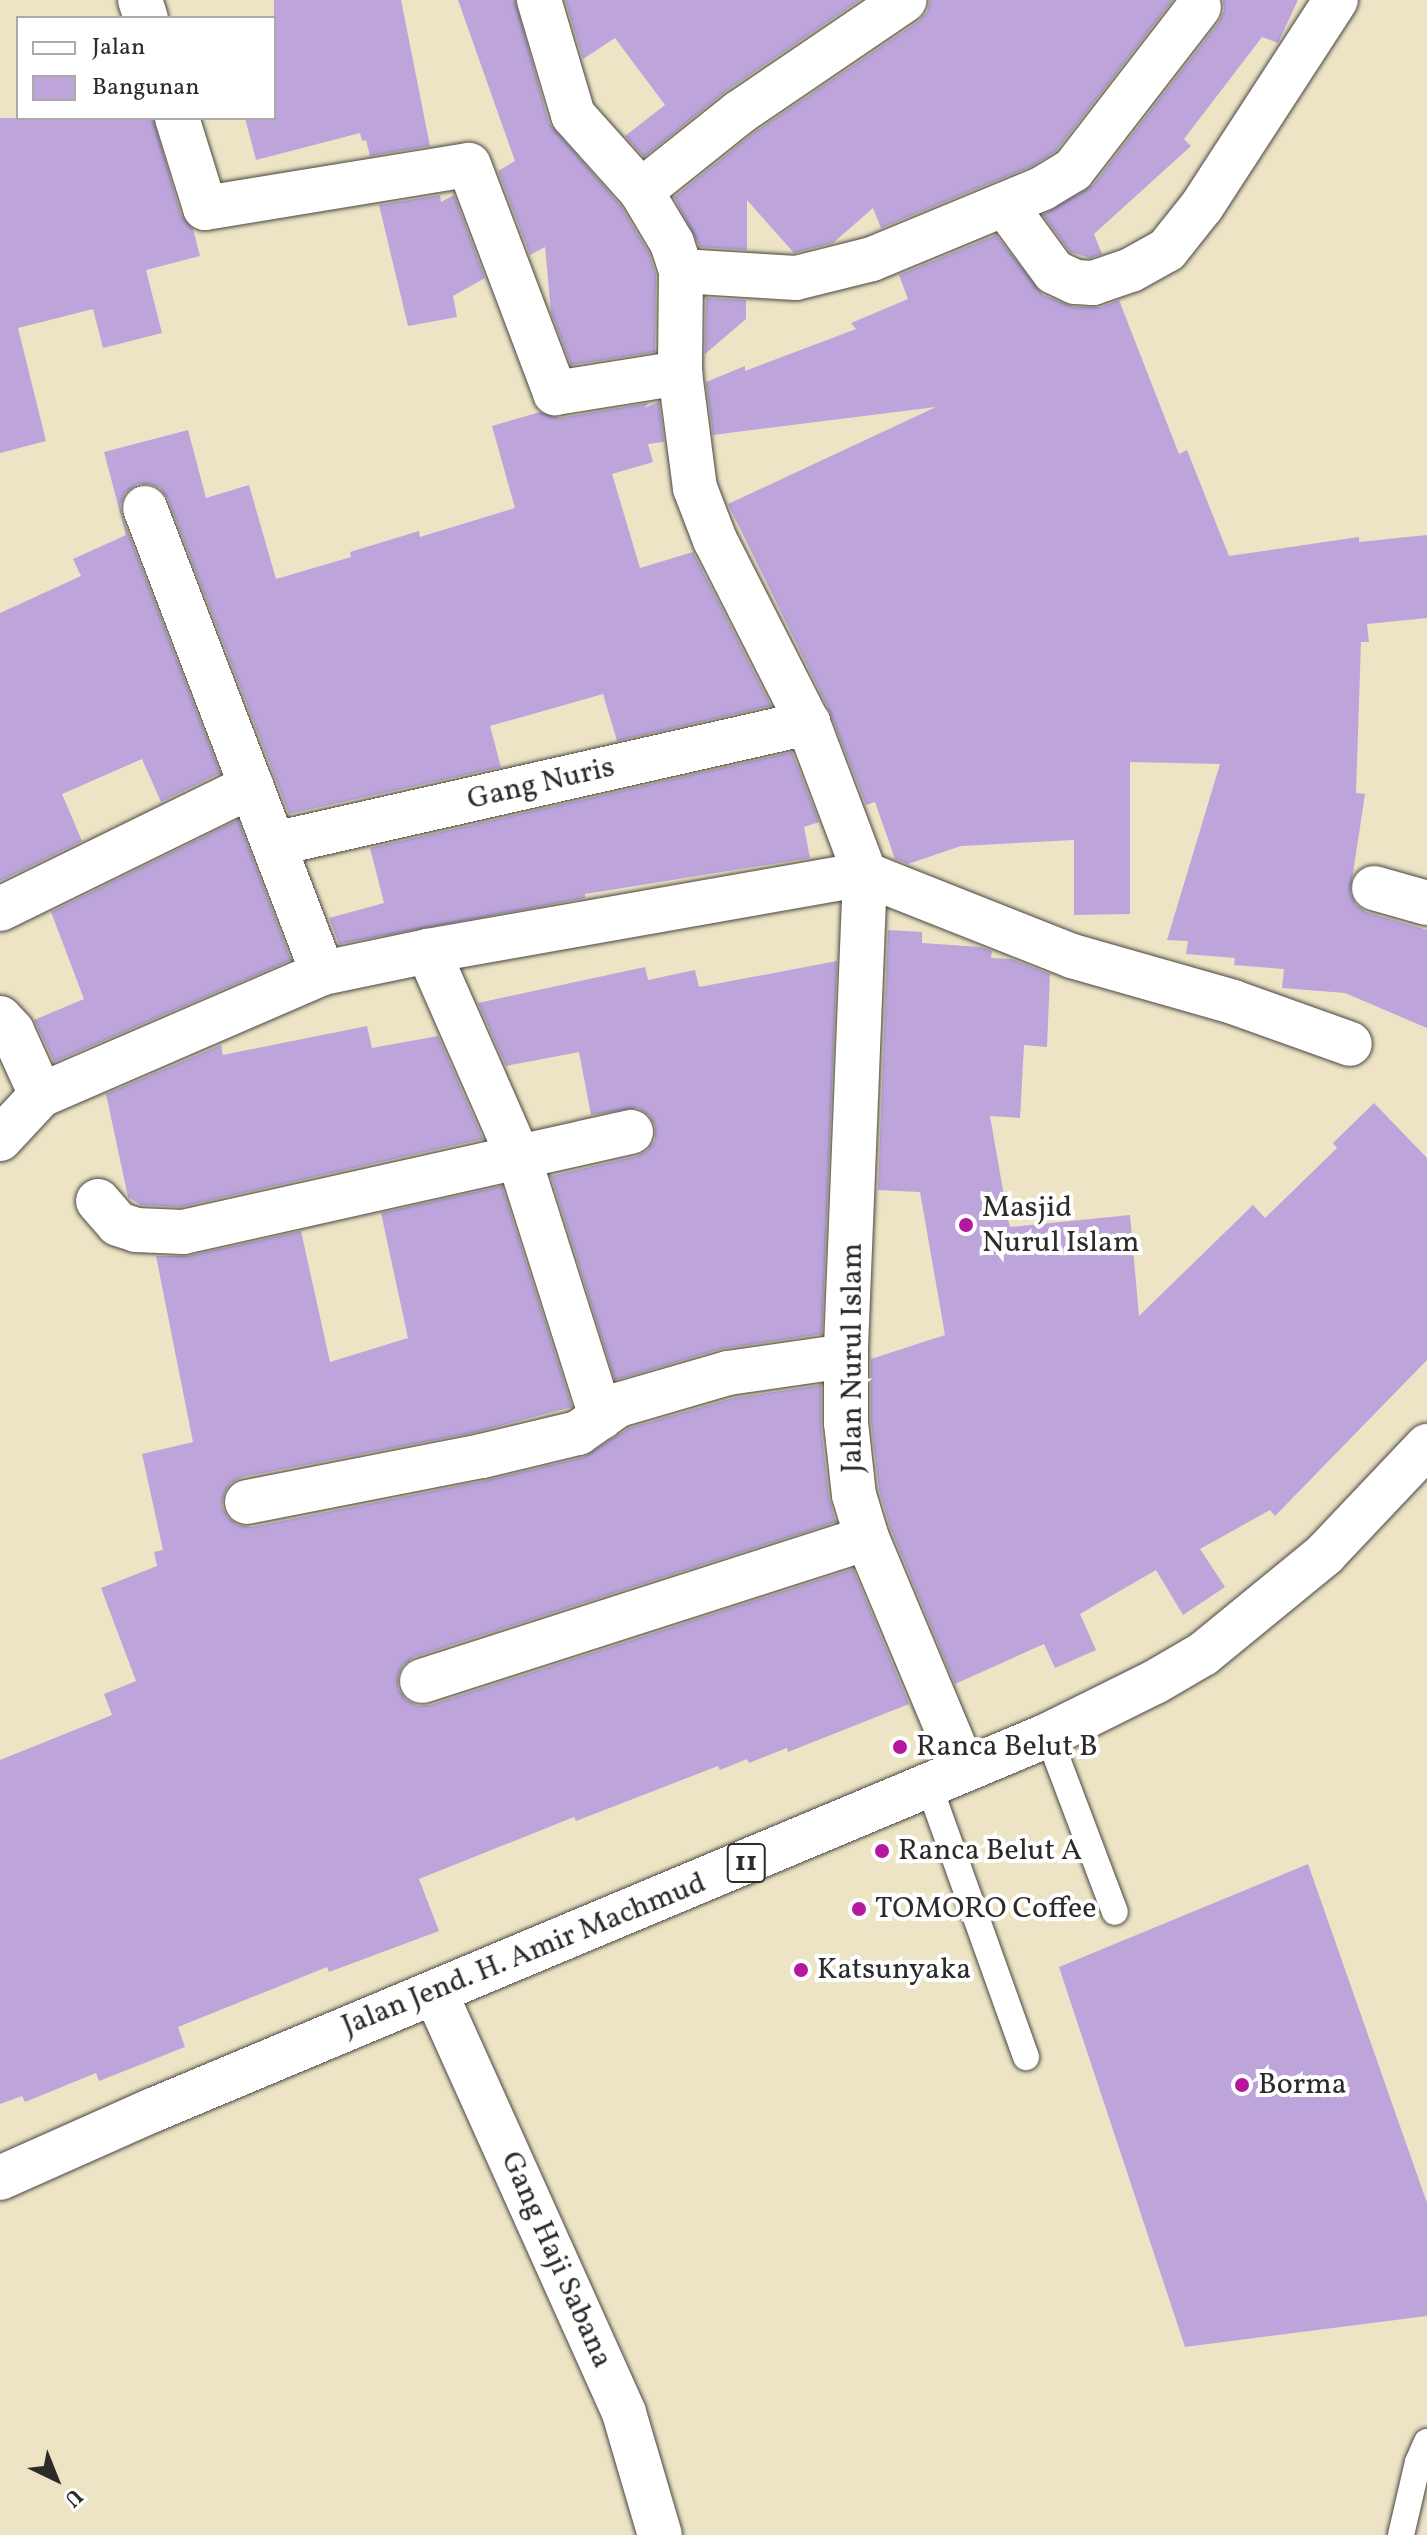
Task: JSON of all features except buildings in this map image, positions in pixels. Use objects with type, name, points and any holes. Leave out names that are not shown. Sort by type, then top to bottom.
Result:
[{"type":"main road","points":[[539,0],[573,115],[641,191],[672,243],[681,271],[680,373],[695,488],[715,540],[808,723],[865,899]]},
{"type":"main road","points":[[641,191],[740,112],[905,0]]},
{"type":"main road","points":[[1005,205],[1054,272],[1075,282],[1093,283],[1118,275],[1167,250],[1202,206],[1336,0]]},
{"type":"main road","points":[[681,271],[796,278],[872,259],[1005,205],[1073,170],[1199,7]]},
{"type":"main road","points":[[178,120],[205,208],[469,165],[555,393],[680,373]]},
{"type":"main road","points":[[145,508],[323,973]]},
{"type":"main road","name":"Gang Nuris","points":[[274,844],[808,723]]},
{"type":"main road","points":[[0,909],[251,786]]},
{"type":"main road","points":[[1374,888],[1427,903]]},
{"type":"main road","points":[[0,1139],[41,1095],[323,973],[428,951],[865,899],[1233,1002],[1350,1044]]},
{"type":"main road","name":"Jalan Nurul Islam","points":[[865,899],[846,1356],[846,1423],[854,1495],[946,1778]]},
{"type":"main road","points":[[428,951],[519,1158],[601,1417]]},
{"type":"main road","points":[[0,1018],[12,1031],[41,1095]]},
{"type":"main road","points":[[98,1201],[118,1224],[136,1230],[183,1232],[631,1132]]},
{"type":"main road","points":[[247,1502],[509,1450],[578,1433],[618,1405],[728,1373],[846,1356]]},
{"type":"main road","name":"Jalan Jend. H. Amir Machmud","points":[[0,2178],[153,2110],[1048,1735],[1203,1654],[1325,1554],[1421,1465]]},
{"type":"main road","points":[[422,1681],[867,1538]]},
{"type":"main road","name":"Gang Haji Sabana","points":[[435,1992],[624,2413],[660,2535]]},
{"type":"lane","points":[[1048,1735],[1115,1912]]},
{"type":"lane","points":[[946,1778],[1026,2057]]},
{"type":"lane","points":[[1401,2535],[1418,2462],[1427,2442]]},
{"type":"place","name":"Masjid Nurul Islam","points":[[966,1225]]},
{"type":"place","name":"Ranca Belut B","points":[[900,1747]]},
{"type":"place","name":"Ranca Belut A","points":[[882,1851]]},
{"type":"place","name":"TOMORO Coffee","points":[[859,1909]]},
{"type":"place","name":"Katsunyaka","points":[[801,1970]]},
{"type":"place","name":"Borma","points":[[1242,2085]]}]
